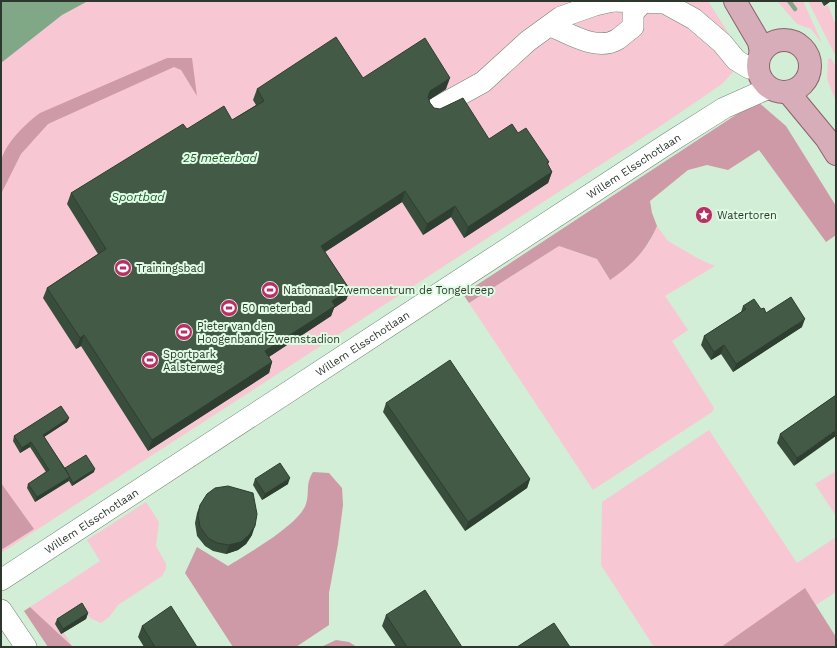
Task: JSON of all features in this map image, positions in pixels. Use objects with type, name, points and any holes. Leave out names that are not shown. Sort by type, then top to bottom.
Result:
[{"type":"main road","points":[[735,1],[759,42],[772,77],[831,146]]},
{"type":"main road","points":[[742,1],[779,40]]},
{"type":"main road","points":[[779,40],[795,42],[807,53],[811,69],[772,77],[772,43],[779,40]]},
{"type":"street","points":[[436,108],[483,82],[528,41],[551,26],[561,17],[595,5],[613,1],[666,2],[694,19],[722,43],[736,60],[772,77]]},
{"type":"street","points":[[551,26],[573,36],[598,44],[617,40],[633,27],[633,13],[644,1]]},
{"type":"street","name":"Willem Elsschotlaan","points":[[1,580],[772,77]]},
{"type":"street","points":[[1,610],[8,633],[26,647]]},
{"type":"shaded area","name":"Sportpark Aalsterweg","points":[[1,1],[708,1],[736,45],[733,72],[722,84],[662,125],[1,553]]},
{"type":"shaded area","points":[[1,1],[88,1],[62,15],[1,63]]},
{"type":"shaded area","points":[[777,1],[803,1],[822,43],[811,29],[797,24]]},
{"type":"shaded area","points":[[808,1],[820,1],[824,7],[828,5],[836,26],[836,57]]},
{"type":"shaded area","points":[[167,58],[192,58],[197,96],[181,70],[174,67],[48,124],[21,154],[1,194],[1,163],[6,149],[22,128],[34,117],[40,113]]},
{"type":"shaded area","points":[[831,58],[836,67],[835,99],[827,79],[828,59]]},
{"type":"shaded area","points":[[757,101],[786,126],[836,206],[836,235],[826,242],[759,150],[728,170],[707,165],[688,170],[650,201],[652,213],[657,226],[653,235],[638,257],[610,280],[597,259],[559,246],[469,303],[463,294]]},
{"type":"shaded area","points":[[657,226],[668,241],[699,259],[715,266],[665,296],[688,330],[672,341],[714,408],[712,412],[593,490],[469,303],[559,246],[597,259],[609,279],[649,243]]},
{"type":"shaded area","points":[[709,430],[797,563],[836,537],[836,592],[816,605],[805,589],[721,647],[654,647],[601,565],[602,502]]},
{"type":"shaded area","points":[[836,471],[836,516],[815,484]]},
{"type":"shaded area","points":[[313,472],[329,473],[342,488],[343,505],[329,593],[329,625],[296,647],[233,647],[185,573],[197,547],[228,566],[283,530],[294,521],[306,504],[308,484]]},
{"type":"shaded area","points":[[1,483],[34,529],[1,550]]},
{"type":"shaded area","points":[[146,502],[159,522],[156,546],[166,564],[166,569],[162,576],[118,605],[109,617],[101,623],[90,618],[80,605],[55,619],[73,647],[30,607],[100,561],[87,540]]},
{"type":"shaded area","points":[[805,588],[836,637],[836,647],[721,647]]},
{"type":"shaded area","points":[[30,607],[73,647],[48,647],[24,611]]},
{"type":"shaded area","points":[[336,640],[349,642],[357,647],[321,647]]},
{"type":"building","points":[[336,37],[363,78],[425,38],[450,78],[430,91],[428,97],[434,108],[440,109],[463,98],[489,139],[512,124],[518,133],[526,128],[549,162],[547,163],[552,172],[468,227],[455,206],[427,224],[405,191],[321,246],[350,290],[332,301],[335,306],[265,351],[272,362],[152,440],[84,335],[80,338],[47,288],[106,249],[71,193],[183,124],[187,129],[224,106],[232,120],[264,101],[257,89]]},
{"type":"building","points":[[791,297],[805,319],[736,364],[724,345],[714,352],[704,336],[746,309],[743,306],[754,299],[761,309],[764,308],[766,313]]},
{"type":"building","points":[[450,360],[530,479],[468,522],[386,403]]},
{"type":"building","points":[[836,395],[836,430],[797,458],[780,434]]},
{"type":"building","points":[[61,406],[69,418],[43,435],[70,477],[37,497],[28,484],[49,470],[31,442],[22,448],[14,436]]},
{"type":"building","points":[[86,455],[95,469],[73,483],[65,468]]},
{"type":"building","points":[[280,463],[290,478],[265,494],[255,479]]},
{"type":"building","points":[[228,486],[253,493],[257,514],[255,526],[249,535],[241,542],[229,545],[217,543],[208,538],[200,527],[198,515],[200,505],[207,494],[215,488]]},
{"type":"building","points":[[425,590],[462,647],[407,647],[386,615]]},
{"type":"building","points":[[82,603],[88,613],[63,629],[57,619]]},
{"type":"building","points":[[171,606],[197,647],[155,647],[142,626]]},
{"type":"building","points":[[554,623],[570,647],[517,647]]},
{"type":"waterway","points":[[789,1],[795,9]]},
{"type":"place","name":"Watertoren","points":[[704,215]]},
{"type":"place","name":"Trainingsbad","points":[[123,268]]},
{"type":"place","name":"Nationaal Zwemcentrum de Tongelreep","points":[[270,290]]},
{"type":"place","name":"50 meterbad","points":[[229,308]]},
{"type":"place","name":"Pieter van den Hoogenband Zwemstadion","points":[[184,332]]},
{"type":"place","name":"Sportpark Aalsterweg","points":[[150,360]]},
{"type":"water label","name":"25 meterbad","points":[[220,158]]},
{"type":"water label","name":"Sportbad","points":[[138,197]]}]
